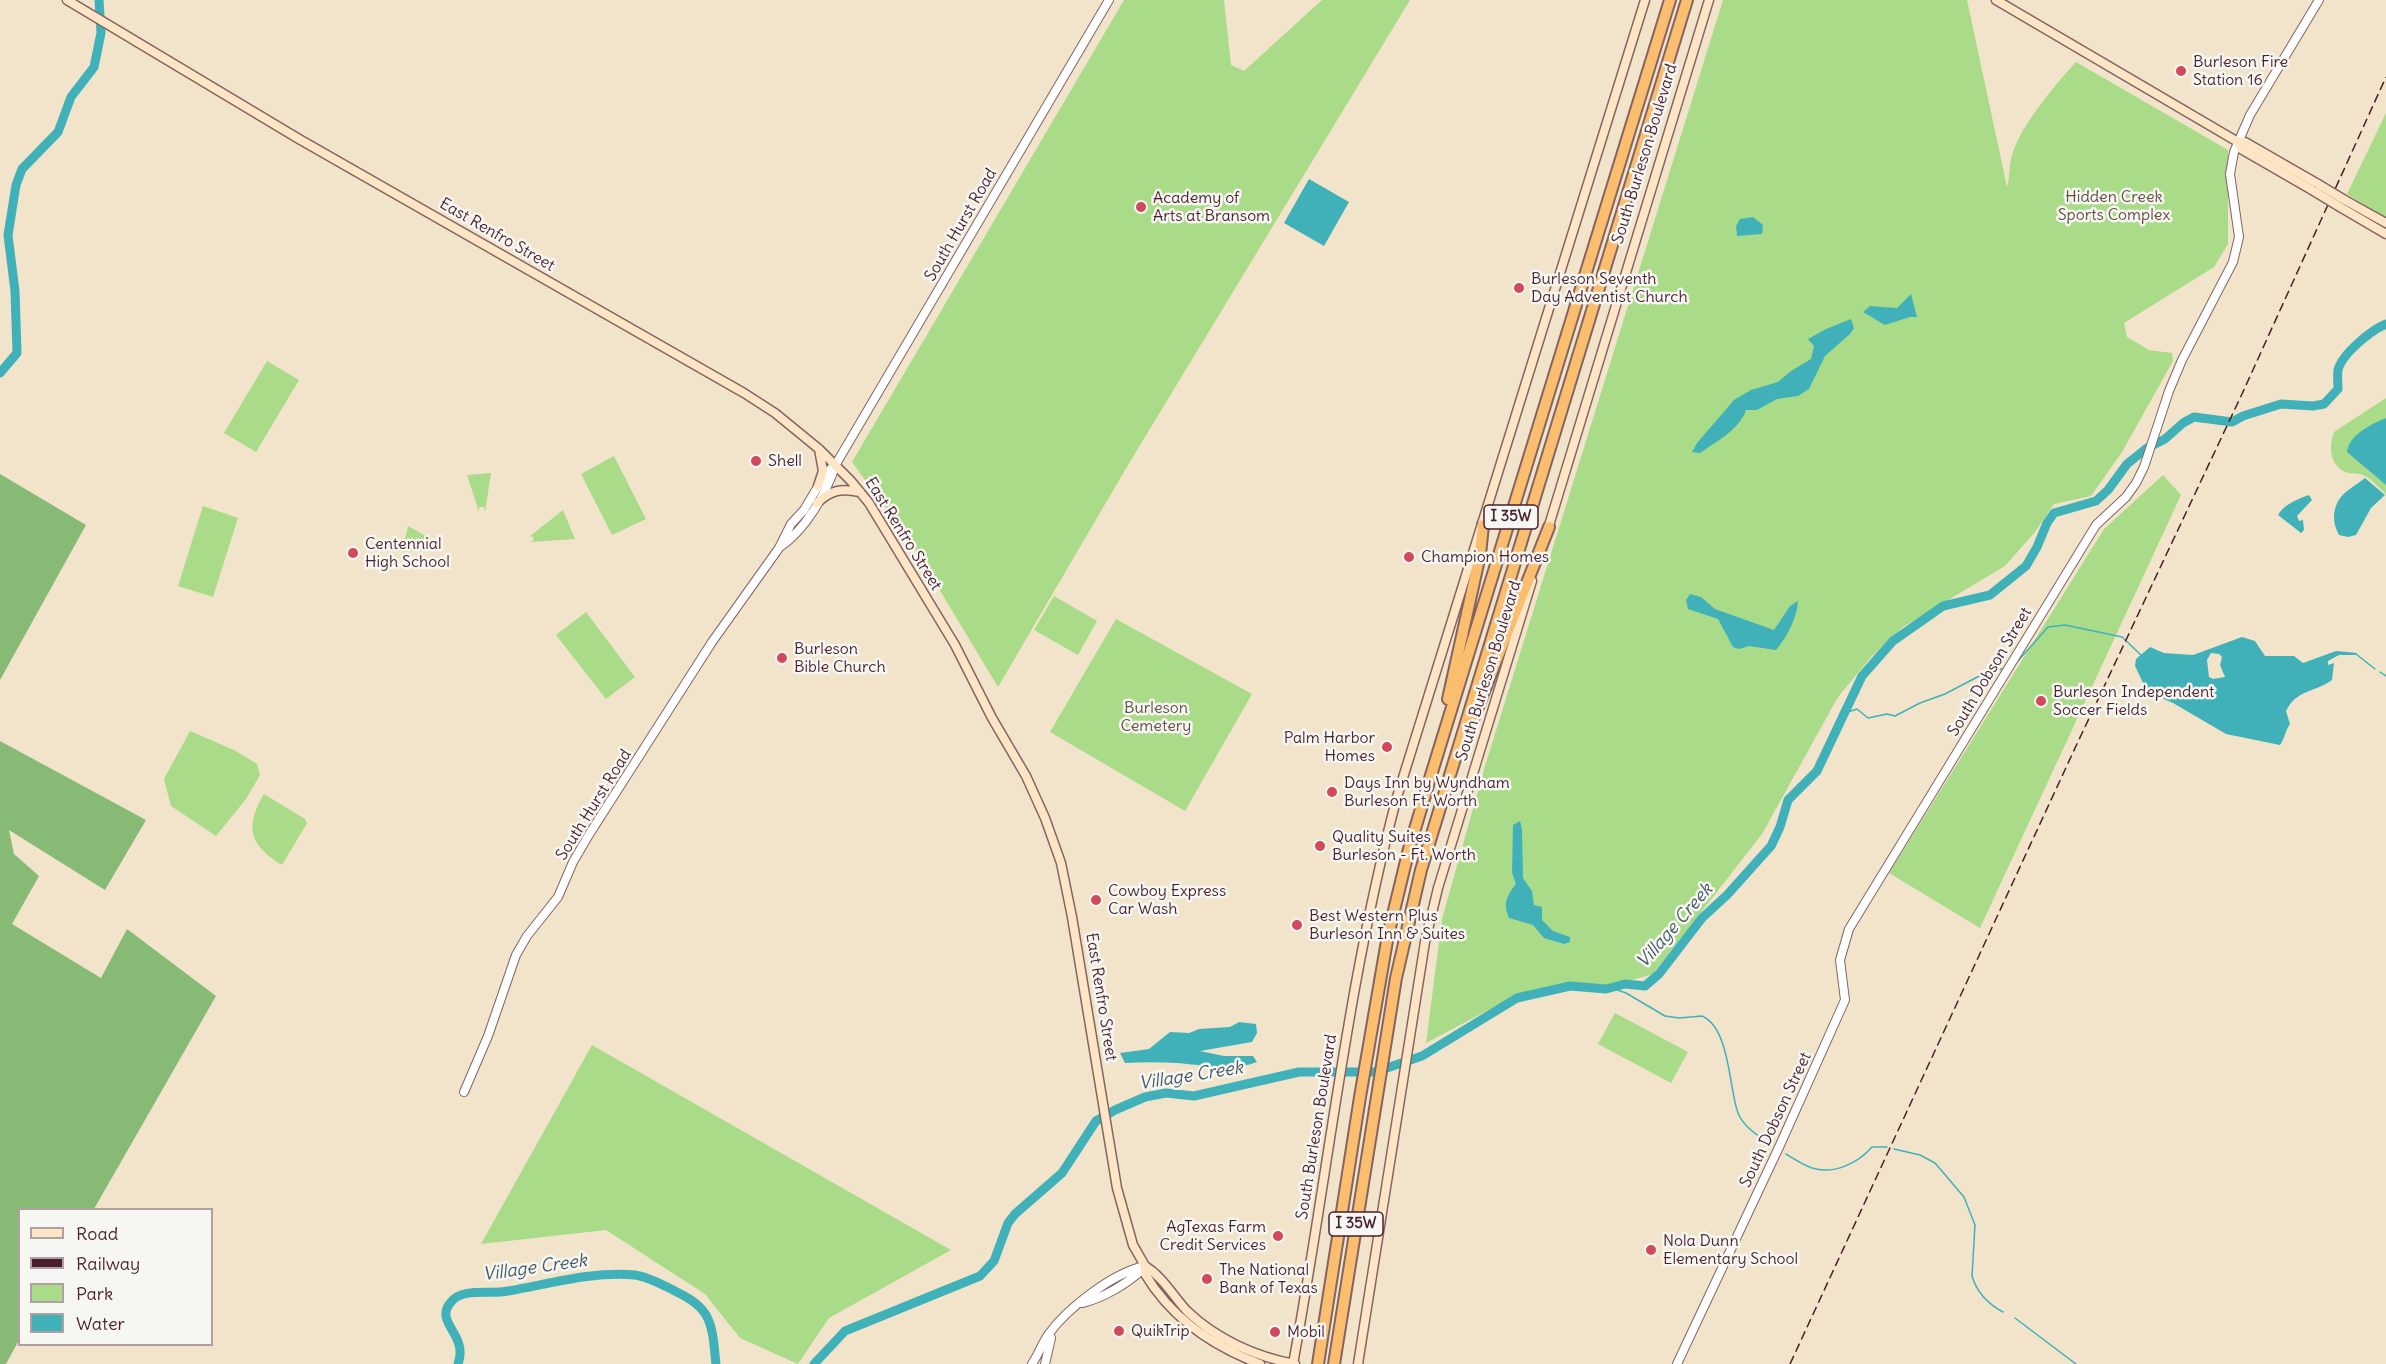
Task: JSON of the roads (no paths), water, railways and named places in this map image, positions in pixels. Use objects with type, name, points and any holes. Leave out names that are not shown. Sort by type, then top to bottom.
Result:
[{"type":"highway","name":"I 35W","points":[[1318,1364],[1360,1097],[1399,886],[1670,0]]},
{"type":"highway","name":"I 35W","points":[[1334,1364],[1387,1035],[1410,913],[1446,782],[1687,0]]},
{"type":"highway","points":[[1432,772],[1480,555],[1483,525]]},
{"type":"highway","points":[[1446,782],[1455,766],[1549,527]]},
{"type":"main road","name":"East Renfro Street","points":[[67,0],[299,139],[744,393],[775,413],[836,464],[860,492],[904,559],[955,645],[992,718],[1026,776],[1045,818],[1061,863],[1110,1146],[1125,1220],[1133,1245],[1145,1266],[1154,1272],[1187,1311],[1212,1330],[1239,1347],[1294,1364]]},
{"type":"main road","name":"South Burleson Boulevard","points":[[1294,1364],[1355,978],[1377,874],[1397,797],[1645,0]]},
{"type":"main road","name":"South Burleson Boulevard","points":[[1358,1364],[1425,942],[1438,888],[1709,0]]},
{"type":"main road","points":[[1996,0],[2238,142],[2241,149],[2384,225]]},
{"type":"main road","points":[[818,486],[823,471],[819,449]]},
{"type":"main road","points":[[817,504],[826,495],[836,490],[846,489],[860,492]]},
{"type":"main road","name":"East Renfro Street","points":[[1145,1266],[1145,1274],[1149,1282],[1174,1312],[1197,1332],[1229,1352],[1260,1364]]},
{"type":"main road","points":[[1197,1332],[1203,1330],[1234,1347],[1239,1347]]},
{"type":"street","name":"South Hurst Road","points":[[778,548],[802,526],[817,504],[831,479],[836,464],[1109,0]]},
{"type":"street","name":"South Dobson Street","points":[[1677,1364],[1845,1000],[1840,960],[1849,929],[2096,525],[2136,483],[2182,360],[2233,262],[2238,237],[2230,168],[2238,142],[2250,115],[2319,0]]},
{"type":"street","name":"South Hurst Road","points":[[464,1092],[488,1036],[516,955],[527,936],[558,897],[573,862],[590,833],[675,699],[778,548],[791,524],[804,510],[826,473],[836,464]]},
{"type":"street","points":[[1032,1364],[1047,1336],[1089,1294],[1130,1270],[1145,1266]]},
{"type":"street","points":[[1045,1364],[1056,1326]]},
{"type":"water","points":[[1309,179],[1349,202],[1324,246],[1284,223]]},
{"type":"water","points":[[1753,217],[1763,225],[1762,234],[1737,236],[1736,226],[1740,219]]},
{"type":"water","points":[[1911,294],[1917,317],[1885,325],[1863,312],[1870,306],[1897,308]]},
{"type":"water","points":[[1851,319],[1854,328],[1825,356],[1809,389],[1798,396],[1777,399],[1757,410],[1746,410],[1743,417],[1727,434],[1700,453],[1692,452],[1734,400],[1751,390],[1778,382],[1811,359],[1814,346],[1808,339]]},
{"type":"water","points":[[2386,418],[2386,485],[2347,452],[2348,446],[2356,436],[2367,427]]},
{"type":"water","points":[[2365,478],[2385,495],[2371,508],[2356,535],[2348,537],[2339,535],[2334,521],[2338,501]]},
{"type":"water","points":[[2309,495],[2312,500],[2297,516],[2299,521],[2303,520],[2304,530],[2301,533],[2278,515],[2288,505]]},
{"type":"water","points":[[1690,594],[1701,597],[1715,609],[1774,630],[1790,606],[1798,601],[1791,627],[1776,650],[1749,646],[1739,649],[1733,647],[1718,619],[1688,609],[1686,600]]},
{"type":"water","points":[[2242,637],[2255,641],[2265,656],[2294,656],[2303,663],[2336,651],[2357,653],[2339,655],[2328,661],[2328,665],[2334,663],[2332,680],[2301,695],[2290,704],[2286,711],[2290,724],[2280,745],[2226,734],[2173,703],[2152,694],[2143,683],[2135,666],[2136,659],[2150,647],[2164,653],[2193,655]],"holes":[[[2211,653],[2222,657],[2220,665],[2225,677],[2213,679],[2209,677],[2207,660]]]},
{"type":"water","points":[[1520,821],[1523,878],[1532,891],[1534,905],[1542,907],[1542,920],[1553,931],[1570,937],[1570,942],[1564,944],[1544,938],[1533,925],[1509,918],[1506,900],[1516,884],[1512,873],[1513,825]]},
{"type":"water","points":[[1239,1022],[1256,1024],[1257,1033],[1252,1042],[1200,1051],[1224,1056],[1253,1056],[1257,1062],[1238,1067],[1151,1062],[1125,1063],[1120,1053],[1149,1049],[1170,1032],[1189,1033],[1199,1029],[1230,1027]]},
{"type":"waterway","points":[[0,373],[17,353],[15,291],[8,235],[16,185],[22,169],[58,132],[71,97],[94,67],[101,33],[99,0]]},
{"type":"waterway","name":"Village Creek","points":[[814,1364],[845,1331],[980,1276],[994,1261],[1008,1223],[1015,1214],[1062,1173],[1096,1121],[1115,1110],[1145,1097],[1166,1093],[1194,1096],[1299,1072],[1375,1072],[1422,1056],[1517,998],[1570,986],[1606,989],[1625,984],[1645,986],[1659,974],[1702,918],[1727,895],[1771,846],[1780,827],[1788,800],[1817,771],[1862,676],[1893,641],[1943,606],[1990,595],[2026,566],[2054,513],[2096,501],[2108,490],[2127,464],[2147,448],[2165,439],[2183,423],[2194,417],[2232,422],[2243,416],[2281,404],[2313,406],[2324,404],[2338,389],[2338,370],[2345,357],[2365,337],[2386,324]]},
{"type":"waterway","points":[[2017,662],[2048,627],[2065,625],[2122,637],[2141,655]]},
{"type":"waterway","points":[[2356,654],[2375,669]]},
{"type":"waterway","points":[[1845,713],[1857,709],[1868,718],[1887,714],[1895,716],[1983,674],[2002,669]]},
{"type":"waterway","points":[[2380,672],[2386,676]]},
{"type":"waterway","points":[[1612,988],[1626,993],[1665,1016],[1679,1018],[1702,1016],[1711,1023],[1723,1046],[1738,1113],[1748,1127],[1771,1145]]},
{"type":"waterway","points":[[1786,1154],[1809,1167],[1829,1170],[1853,1163],[1872,1147],[1887,1147]]},
{"type":"waterway","points":[[1894,1149],[1920,1155],[1935,1163],[1964,1197],[1975,1225],[1972,1276],[1984,1297],[2003,1312]]},
{"type":"waterway","name":"Village Creek","points":[[458,1364],[459,1345],[446,1316],[447,1309],[456,1297],[470,1293],[501,1292],[587,1276],[619,1274],[650,1279],[700,1307],[711,1326],[716,1364]]},
{"type":"waterway","points":[[2015,1318],[2076,1364]]},
{"type":"railway","points":[[1790,1364],[2242,394],[2386,77]]},
{"type":"place","name":"Burleson Fire Station 16","points":[[2181,71]]},
{"type":"place","name":"Academy of Arts at Bransom","points":[[1141,207]]},
{"type":"place","name":"Burleson Seventh Day Adventist Church","points":[[1519,288]]},
{"type":"place","name":"Shell","points":[[756,461]]},
{"type":"place","name":"Centennial High School","points":[[353,553]]},
{"type":"place","name":"Champion Homes","points":[[1409,557]]},
{"type":"place","name":"Burleson Bible Church","points":[[782,658]]},
{"type":"place","name":"Burleson Independent Soccer Fields","points":[[2041,701]]},
{"type":"place","name":"Palm Harbor Homes","points":[[1387,747]]},
{"type":"place","name":"Days Inn by Wyndham Burleson Ft. Worth","points":[[1332,792]]},
{"type":"place","name":"Quality Suites Burleson - Ft. Worth","points":[[1320,846]]},
{"type":"place","name":"Cowboy Express Car Wash","points":[[1096,900]]},
{"type":"place","name":"Best Western Plus Burleson Inn & Suites","points":[[1297,925]]},
{"type":"place","name":"AgTexas Farm Credit Services","points":[[1278,1236]]},
{"type":"place","name":"Nola Dunn Elementary School","points":[[1651,1250]]},
{"type":"place","name":"The National Bank of Texas","points":[[1207,1279]]},
{"type":"place","name":"QuikTrip","points":[[1119,1331]]},
{"type":"place","name":"Mobil","points":[[1275,1332]]},
{"type":"park label","name":"Hidden Creek Sports Complex","points":[[2114,206]]},
{"type":"park label","name":"Burleson Cemetery","points":[[1156,717]]}]
